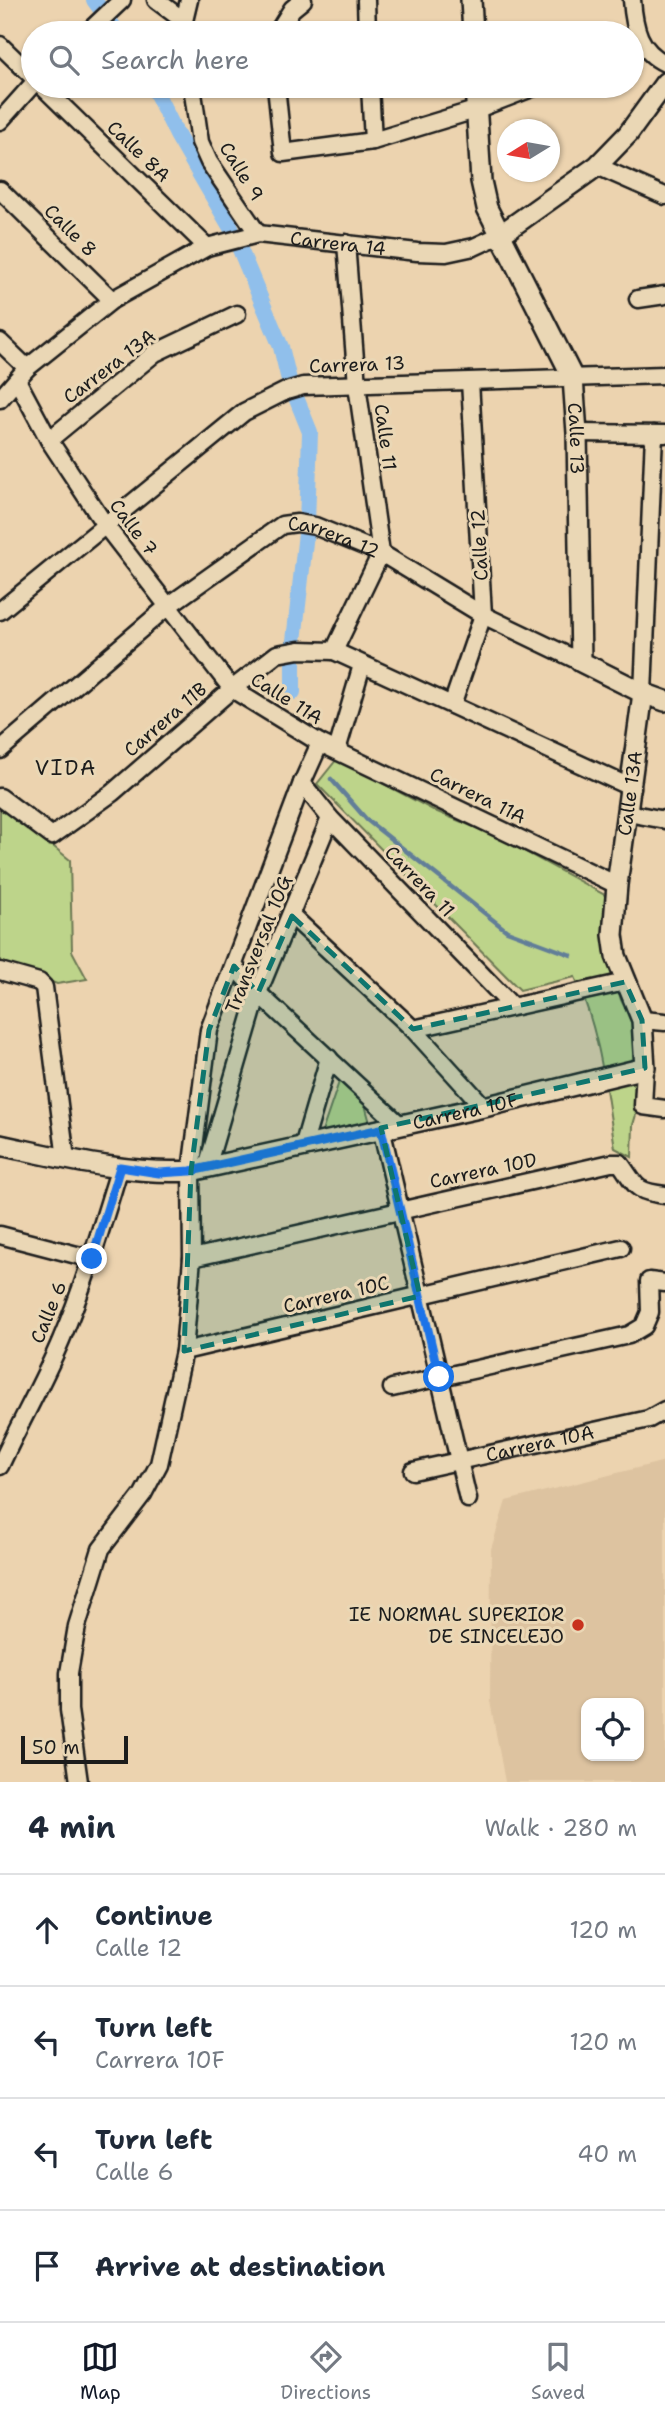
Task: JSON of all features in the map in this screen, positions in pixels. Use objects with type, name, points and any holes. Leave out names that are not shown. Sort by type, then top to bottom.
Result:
[{"type":"street","points":[[156,0],[179,21]]},
{"type":"street","points":[[186,21],[189,0]]},
{"type":"street","points":[[284,21],[292,9],[303,0]]},
{"type":"street","points":[[366,0],[367,21]]},
{"type":"street","points":[[471,0],[472,21]]},
{"type":"street","points":[[632,0],[633,21]]},
{"type":"street","points":[[100,21],[118,4]]},
{"type":"street","points":[[0,45],[21,65]]},
{"type":"street","points":[[644,51],[665,63]]},
{"type":"street","name":"Carrera 14","points":[[0,399],[22,374],[113,300],[207,247],[258,234],[417,252],[446,253],[474,247],[500,234],[597,166],[628,134],[665,83]]},
{"type":"street","points":[[0,121],[21,97]]},
{"type":"street","name":"Calle 8A","points":[[54,98],[207,247]]},
{"type":"street","name":"Calle 9","points":[[194,98],[204,152],[258,234]]},
{"type":"street","points":[[277,98],[283,153],[373,141],[506,98]]},
{"type":"street","points":[[371,98],[373,141]]},
{"type":"street","points":[[475,98],[481,181],[487,208],[500,234]]},
{"type":"street","points":[[597,166],[665,196]]},
{"type":"street","name":"Calle 8","points":[[0,190],[113,300]]},
{"type":"street","name":"Calle 13","points":[[500,234],[573,378],[577,433],[581,662]]},
{"type":"street","name":"Calle 11","points":[[346,243],[357,385],[381,553]]},
{"type":"street","points":[[638,299],[665,295]]},
{"type":"street","name":"Carrera 13A","points":[[49,440],[155,353],[237,314]]},
{"type":"street","name":"Calle 7","points":[[0,342],[22,374],[49,440],[105,525],[232,689]]},
{"type":"street","name":"Carrera 13","points":[[0,611],[244,412],[286,391],[303,386],[665,375]]},
{"type":"street","name":"Calle 12","points":[[452,705],[483,615],[470,381]]},
{"type":"street","points":[[577,433],[659,434]]},
{"type":"street","name":"Calle 13A","points":[[659,434],[643,693],[613,934],[616,956],[642,1020],[645,1068],[643,1107],[665,1109]]},
{"type":"street","name":"Carrera 12","points":[[0,750],[167,606],[282,525],[297,523],[316,526],[381,553],[483,615],[643,693],[665,701]]},
{"type":"street","points":[[334,651],[381,553]]},
{"type":"street","name":"Carrera 11B","points":[[0,797],[52,836],[112,793],[232,689],[277,654],[299,650],[334,651],[632,788]]},
{"type":"street","points":[[337,750],[362,665]]},
{"type":"street","name":"Calle 11A","points":[[232,689],[320,743]]},
{"type":"street","points":[[79,1782],[69,1710],[69,1673],[77,1626],[101,1549],[143,1494],[159,1464],[184,1351],[208,1030],[302,783],[320,743]]},
{"type":"street","name":"Carrera 11A","points":[[320,743],[617,885]]},
{"type":"street","name":"Carrera 11","points":[[302,783],[330,818],[512,1006]]},
{"type":"street","points":[[628,813],[665,820]]},
{"type":"street","name":"Transversal 10G","points":[[199,1169],[258,993],[292,916],[330,818]]},
{"type":"street","points":[[292,916],[413,1029],[484,1107]]},
{"type":"street","points":[[234,966],[258,993],[329,1058],[391,1127],[400,1209],[468,1499]]},
{"type":"street","points":[[0,971],[39,982],[44,987],[66,1159]]},
{"type":"street","points":[[413,1029],[625,982]]},
{"type":"street","points":[[642,1020],[665,1022]]},
{"type":"street","points":[[303,1147],[329,1058]]},
{"type":"street","name":"Carrera 10F","points":[[120,1167],[159,1173],[199,1169],[484,1107],[645,1068]]},
{"type":"street","points":[[0,1145],[120,1167]]},
{"type":"street","name":"Carrera 10D","points":[[192,1258],[611,1163],[620,1163],[631,1182],[641,1190],[665,1195]]},
{"type":"street","name":"Calle 6","points":[[0,1466],[61,1341],[92,1259],[120,1167]]},
{"type":"street","points":[[0,1235],[92,1259]]},
{"type":"street","name":"Carrera 10C","points":[[184,1351],[621,1248]]},
{"type":"street","points":[[392,1388],[629,1335],[644,1326],[657,1282]]},
{"type":"street","name":"Carrera 10A","points":[[413,1471],[649,1419],[665,1410]]},
{"type":"highlighted area","points":[[292,916],[413,1029],[625,982],[642,1020],[645,1068],[381,1128],[420,1296],[184,1351],[191,1171],[209,1030],[234,966],[258,993]]},
{"type":"shaded area","name":"IE NORMAL SUPERIOR DE SINCELEJO","points":[[665,1461],[665,1782],[505,1782],[490,1701],[491,1549],[506,1501]]},
{"type":"green space","points":[[337,759],[435,811],[496,836],[605,895],[604,944],[621,1000],[634,1027],[638,1108],[633,1125],[632,1157],[615,1148],[596,1039],[584,997],[575,977],[520,990],[317,784]]},
{"type":"green space","points":[[0,803],[70,860],[72,951],[87,979],[57,984],[0,963]]},
{"type":"green space","points":[[340,1079],[364,1101],[370,1123],[322,1132]]},
{"type":"waterway","points":[[94,0],[109,21]]},
{"type":"waterway","points":[[159,98],[177,135],[231,228],[281,347],[289,380],[310,432],[307,524],[293,650],[293,692]]},
{"type":"waterway","points":[[331,779],[367,820],[507,931],[571,955]]},
{"type":"place","name":"IE NORMAL SUPERIOR DE SINCELEJO","points":[[578,1625]]},
{"type":"district","name":"VIDA","points":[[66,768]]},
{"type":"route","points":[[92,1259],[120,1167],[159,1173],[191,1171],[381,1129],[439,1377]]}]
